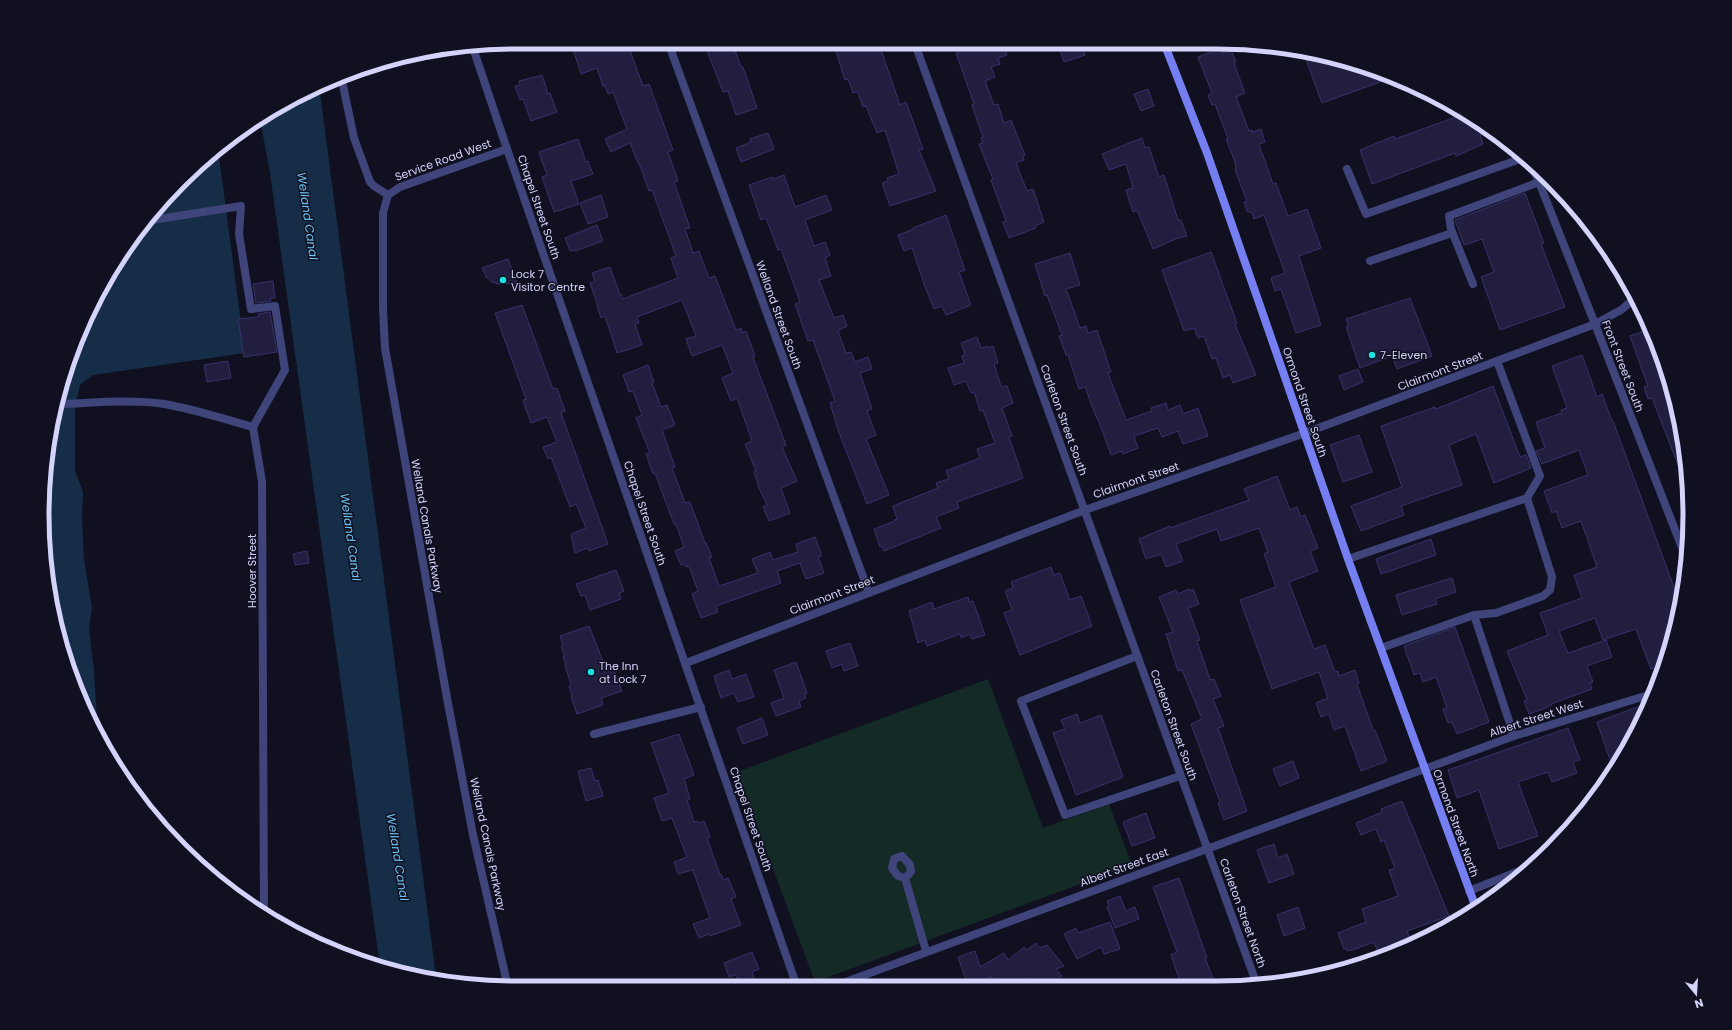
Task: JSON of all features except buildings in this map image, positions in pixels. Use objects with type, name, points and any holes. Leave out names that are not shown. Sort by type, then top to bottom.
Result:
[{"type":"main road","name":"Ormond Street South","points":[[1166,49],[1207,153],[1348,559],[1424,768]]},
{"type":"main road","name":"Ormond Street North","points":[[1424,768],[1474,903]]},
{"type":"street","name":"Welland Street South","points":[[670,49],[869,593]]},
{"type":"street","name":"Carleton Street South","points":[[917,49],[1207,848]]},
{"type":"street","name":"Chapel Street South","points":[[476,51],[508,149],[796,981]]},
{"type":"street","points":[[341,82],[354,138],[370,182],[388,195]]},
{"type":"street","name":"Service Road West","points":[[388,195],[400,187],[508,149]]},
{"type":"street","points":[[1347,169],[1366,214],[1518,160]]},
{"type":"street","name":"Front Street South","points":[[1536,176],[1682,547]]},
{"type":"street","points":[[1473,284],[1452,233],[1449,216],[1539,182]]},
{"type":"street","name":"Welland Canals Parkway","points":[[388,195],[384,213],[383,309],[386,354],[447,698],[472,828],[507,981]]},
{"type":"street","points":[[63,404],[139,402],[163,404],[253,426],[285,370],[275,306],[250,309],[239,234],[241,206],[155,220]]},
{"type":"street","points":[[1370,261],[1452,233]]},
{"type":"street","name":"Clairmont Street","points":[[686,664],[1085,510],[1305,433],[1595,324],[1621,310],[1631,301]]},
{"type":"street","points":[[1348,559],[1527,498],[1540,476],[1497,361]]},
{"type":"street","name":"Hoover Street","points":[[253,426],[262,482],[264,907]]},
{"type":"street","points":[[1381,648],[1474,615],[1496,612],[1518,606],[1543,596],[1550,590],[1552,578],[1527,498]]},
{"type":"street","points":[[1474,615],[1514,736]]},
{"type":"street","points":[[1137,656],[1021,700],[1065,815],[1180,776]]},
{"type":"street","name":"Albert Street West","points":[[1424,768],[1514,736],[1647,695]]},
{"type":"street","points":[[594,734],[701,707]]},
{"type":"street","name":"Albert Street East","points":[[848,981],[1424,768]]},
{"type":"street","name":"Carleton Street North","points":[[1207,848],[1255,979]]},
{"type":"street","points":[[1469,891],[1515,872]]},
{"type":"street","points":[[905,878],[926,951]]},
{"type":"green space","points":[[988,679],[1043,828],[1109,804],[1132,865],[815,981],[737,772]]},
{"type":"water","name":"Welland Canal","points":[[320,92],[436,974],[379,960],[270,173],[261,125],[282,111]]},
{"type":"water","points":[[219,156],[245,353],[93,375],[80,385],[75,408],[75,471],[83,492],[82,519],[84,559],[92,607],[89,629],[94,671],[97,721],[84,693],[65,636],[53,576],[49,515],[50,485],[53,454],[65,394],[84,337],[111,282],[145,231],[185,185]]},
{"type":"place","name":"Lock 7 Visitor Centre","points":[[503,280]]},
{"type":"place","name":"7-Eleven","points":[[1372,355]]},
{"type":"place","name":"The Inn at Lock 7","points":[[591,672]]}]
